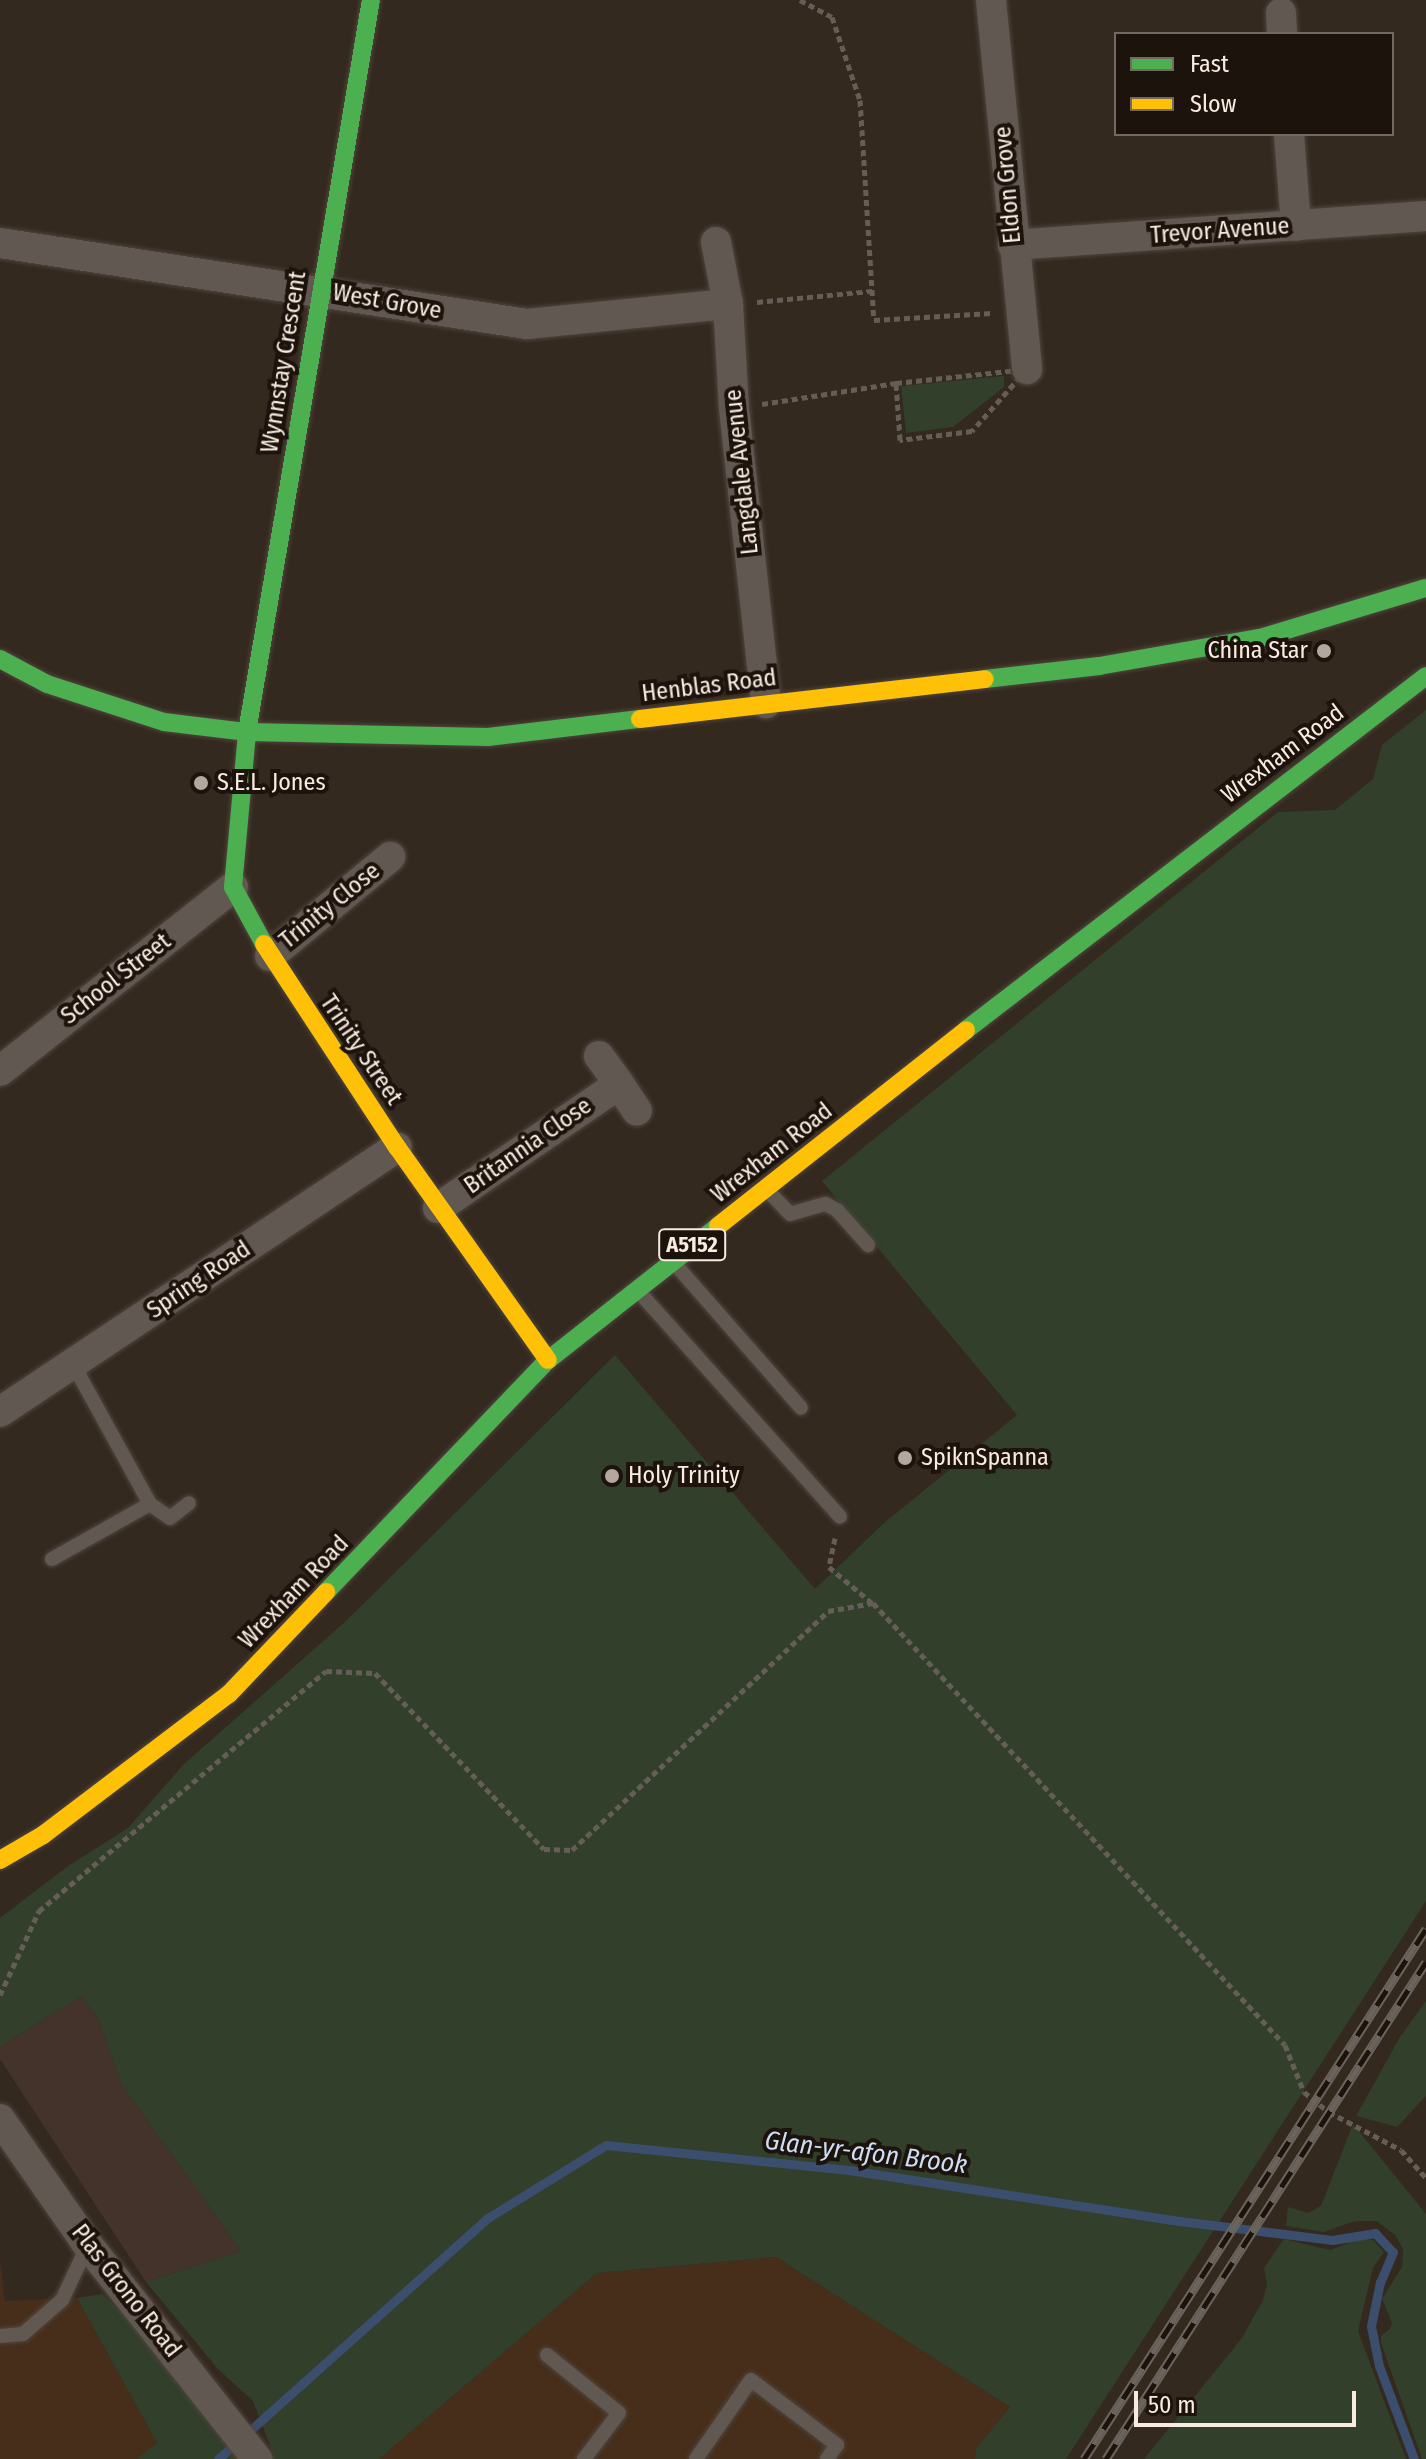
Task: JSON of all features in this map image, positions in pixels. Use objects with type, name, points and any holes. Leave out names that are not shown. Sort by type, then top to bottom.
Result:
[{"type":"street","name":"Wynnstay Crescent","points":[[247,732],[371,0]]},
{"type":"street","name":"Eldon Grove","points":[[991,0],[1027,369]]},
{"type":"street","points":[[1289,136],[1296,226]]},
{"type":"street","name":"Trevor Avenue","points":[[1013,245],[1426,216]]},
{"type":"street","name":"Langdale Avenue","points":[[716,242],[728,304],[734,408],[766,703]]},
{"type":"street","name":"West Grove","points":[[0,243],[527,324],[728,304]]},
{"type":"street","name":"Henblas Road","points":[[0,659],[47,684],[164,722],[247,732],[488,737],[1099,666],[1260,638],[1426,588]]},
{"type":"street","name":"Wrexham Road","points":[[0,1860],[43,1835],[229,1694],[548,1360],[1162,876],[1426,676]]},
{"type":"street","points":[[233,887],[247,732]]},
{"type":"street","name":"Trinity Close","points":[[270,956],[390,857]]},
{"type":"street","name":"Trinity Street","points":[[233,887],[270,956],[397,1147],[548,1360]]},
{"type":"street","name":"School Street","points":[[0,1071],[233,887]]},
{"type":"street","name":"Britannia Close","points":[[599,1056],[637,1111]]},
{"type":"street","name":"Britannia Close","points":[[438,1208],[619,1084]]},
{"type":"street","name":"Spring Road","points":[[0,1412],[397,1147]]},
{"type":"street","name":"Plas Grono Road","points":[[0,2119],[88,2245],[256,2457]]},
{"type":"lane","points":[[766,1189],[790,1214],[826,1204],[837,1210],[868,1245]]},
{"type":"lane","points":[[673,1260],[801,1408]]},
{"type":"lane","points":[[636,1289],[840,1517]]},
{"type":"lane","points":[[73,1364],[150,1504],[170,1518],[189,1503]]},
{"type":"lane","points":[[52,1559],[150,1504]]},
{"type":"lane","points":[[0,2336],[23,2334],[62,2300],[88,2245]]},
{"type":"lane","points":[[547,2355],[619,2413],[584,2459]]},
{"type":"lane","points":[[696,2459],[751,2380],[837,2445],[827,2459]]},
{"type":"path","points":[[800,0],[832,17],[860,100],[874,320],[1020,312]]},
{"type":"path","points":[[728,304],[872,291]]},
{"type":"path","points":[[896,383],[900,440],[972,431],[1027,369]]},
{"type":"path","points":[[734,408],[896,383],[1027,369]]},
{"type":"path","points":[[840,1517],[829,1567],[873,1603],[1285,2045],[1304,2092],[1329,2112],[1401,2150],[1426,2178]]},
{"type":"path","points":[[0,1995],[39,1911],[326,1671],[375,1673],[544,1849],[572,1850],[828,1611],[873,1603]]},
{"type":"shaded area","points":[[81,1996],[99,2020],[121,2084],[241,2251],[146,2282],[0,2059],[0,2047]]},
{"type":"shaded area","points":[[776,2257],[1010,2407],[976,2448],[975,2459],[379,2459],[597,2273]]},
{"type":"shaded area","points":[[0,2261],[5,2301],[77,2298],[157,2443],[136,2459],[0,2459]]},
{"type":"green space","points":[[1004,376],[1004,387],[953,427],[906,433],[901,386]]},
{"type":"green space","points":[[1426,710],[1426,1901],[1066,2459],[975,2459],[976,2448],[1010,2407],[776,2257],[597,2273],[379,2459],[264,2459],[274,2456],[253,2401],[218,2369],[146,2282],[241,2251],[121,2084],[99,2020],[81,1996],[0,2047],[0,1918],[68,1866],[128,1828],[184,1764],[347,1620],[615,1355],[815,1589],[884,1523],[1017,1415],[822,1181],[1278,812],[1335,810],[1373,779],[1382,745]]},
{"type":"green space","points":[[1426,2001],[1426,2096],[1397,2127],[1356,2116],[1400,2037]]},
{"type":"green space","points":[[1353,2124],[1426,2214],[1426,2459],[1422,2459],[1381,2343],[1381,2336],[1392,2323],[1382,2299],[1402,2267],[1403,2249],[1395,2235],[1377,2221],[1355,2221],[1324,2232],[1286,2226],[1288,2207],[1308,2213],[1321,2206]]},
{"type":"green space","points":[[1362,2238],[1373,2240],[1384,2252],[1373,2268],[1358,2331],[1406,2459],[1144,2459],[1242,2338],[1263,2300],[1267,2284],[1264,2268],[1284,2239],[1330,2250]]},
{"type":"green space","points":[[102,2294],[129,2319],[239,2459],[136,2459],[157,2443],[77,2298]]},
{"type":"waterway","name":"Glan-yr-afon Brook","points":[[218,2459],[486,2219],[606,2145],[849,2170],[1172,2220],[1332,2240],[1375,2233],[1393,2252],[1380,2282],[1371,2326],[1379,2366],[1414,2459]]},
{"type":"railway","points":[[1084,2459],[1426,1929]]},
{"type":"railway","points":[[1106,2459],[1426,1962]]},
{"type":"traffic: fast","points":[[264,944],[233,887],[247,732],[371,0]]},
{"type":"traffic: fast","points":[[985,679],[1099,666],[1260,638],[1426,588]]},
{"type":"traffic: fast","points":[[0,659],[47,684],[164,722],[247,732],[488,737],[640,719]]},
{"type":"traffic: fast","points":[[966,1030],[1426,676]]},
{"type":"traffic: fast","points":[[326,1592],[548,1360],[718,1226]]},
{"type":"traffic: slow","points":[[640,719],[985,679]]},
{"type":"traffic: slow","points":[[264,944],[397,1147],[548,1360]]},
{"type":"traffic: slow","points":[[718,1226],[966,1030]]},
{"type":"traffic: slow","points":[[0,1860],[43,1835],[229,1694],[326,1592]]},
{"type":"place","name":"China Star","points":[[1324,651]]},
{"type":"place","name":"S.E.L. Jones","points":[[201,783]]},
{"type":"place","name":"SpiknSpanna","points":[[905,1458]]},
{"type":"place","name":"Holy Trinity","points":[[612,1476]]}]
